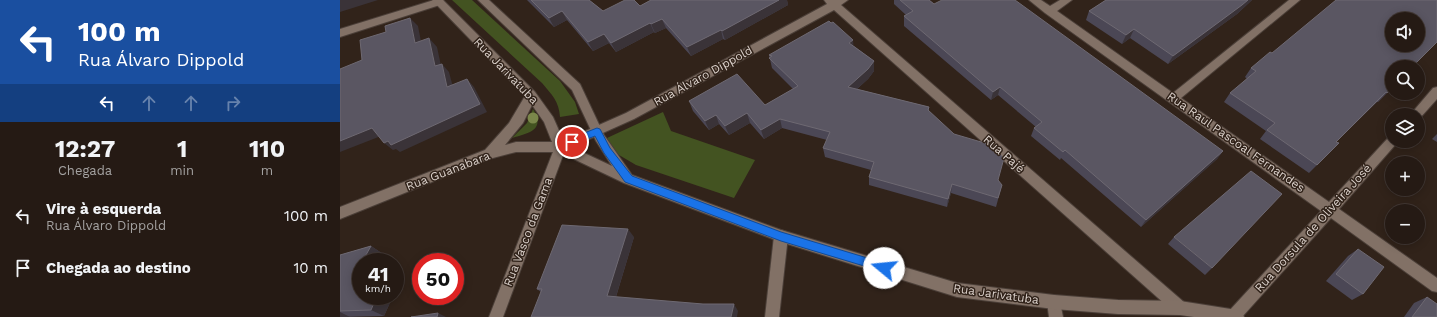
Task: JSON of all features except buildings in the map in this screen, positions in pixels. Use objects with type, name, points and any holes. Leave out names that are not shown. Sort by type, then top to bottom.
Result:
[{"type":"street","points":[[483,0],[576,88],[585,102],[607,150],[628,179]]},
{"type":"street","name":"Rua Raul Pascoal Fernandes","points":[[1034,0],[1437,286]]},
{"type":"street","points":[[1049,11],[1067,0]]},
{"type":"street","points":[[1174,98],[1295,0]]},
{"type":"street","points":[[340,33],[438,1]]},
{"type":"street","name":"Rua Jarivatuba","points":[[438,1],[530,95],[549,120],[560,147],[628,179],[781,236],[957,290],[1054,302],[1118,307],[1180,308],[1235,316]]},
{"type":"street","name":"Rua Álvaro Dippold","points":[[560,147],[630,116],[835,2]]},
{"type":"street","name":"Rua Pajé","points":[[835,2],[1180,308]]},
{"type":"street","points":[[1422,108],[1437,91]]},
{"type":"street","points":[[488,154],[508,134],[518,120],[530,95]]},
{"type":"street","name":"Rua Guanabara","points":[[340,213],[488,154],[516,147],[560,147]]},
{"type":"street","name":"Rua Vasco da Gama","points":[[496,317],[560,147]]},
{"type":"street","name":"Rua Dorsula de Oliveira José","points":[[1235,316],[1386,148]]},
{"type":"street","points":[[772,317],[781,236]]},
{"type":"street","points":[[1054,302],[1056,317]]},
{"type":"green space","points":[[452,0],[472,0],[560,81],[575,102],[579,114],[560,117],[557,102],[542,83]]},
{"type":"green space","points":[[533,109],[537,116],[537,126],[530,132],[512,138],[527,123]]},
{"type":"green space","points":[[663,112],[671,131],[755,160],[734,198],[636,165],[619,155],[613,149],[607,138]]},
{"type":"route","points":[[572,142],[597,131],[607,150],[628,179],[781,236],[884,268]]}]
